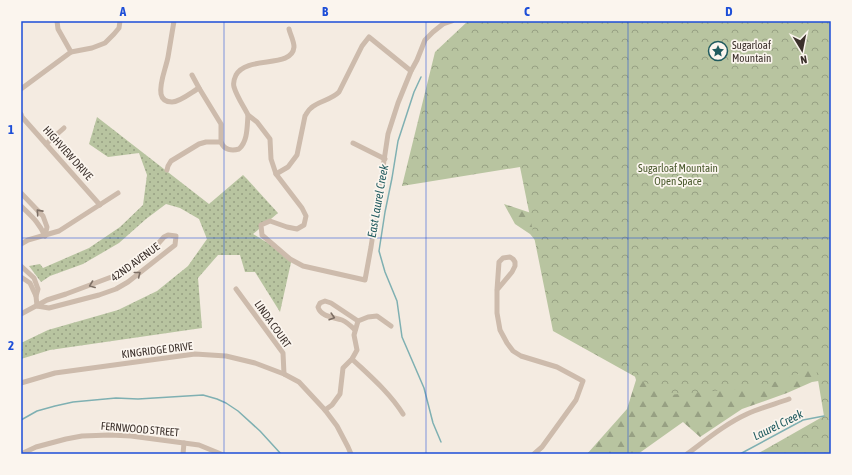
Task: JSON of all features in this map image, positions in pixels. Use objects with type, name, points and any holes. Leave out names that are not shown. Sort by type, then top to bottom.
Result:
[{"type":"street","points":[[57,21],[58,29],[71,52]]},
{"type":"street","points":[[21,89],[71,52],[92,48],[106,43],[118,28],[120,21]]},
{"type":"street","points":[[174,21],[168,58],[161,86],[163,99],[165,101],[172,102],[178,101],[199,88]]},
{"type":"street","points":[[289,29],[294,48],[289,57],[249,65],[241,69],[234,80],[235,88],[248,115],[257,122],[270,139],[271,159],[276,174],[302,208],[306,216],[304,225],[297,229],[286,227],[270,221],[261,225],[262,235],[290,259],[303,266],[365,280],[388,134],[398,103],[425,40],[444,24],[452,21]]},
{"type":"street","points":[[276,174],[288,167],[297,155],[305,116],[308,111],[314,106],[335,96],[339,92],[368,37],[411,71]]},
{"type":"street","points":[[192,75],[221,124],[221,142],[225,148],[235,150],[241,147],[244,143],[246,138],[248,115]]},
{"type":"street","name":"HIGHVIEW DRIVE","points":[[21,114],[22,117],[100,205]]},
{"type":"street","points":[[46,144],[64,128]]},
{"type":"street","points":[[167,170],[171,161],[199,144],[211,141],[221,142]]},
{"type":"street","points":[[353,143],[385,159]]},
{"type":"street","points":[[21,193],[43,216],[47,227],[45,236]]},
{"type":"street","points":[[21,244],[28,240],[59,231],[118,193]]},
{"type":"street","points":[[21,206],[36,220],[45,236]]},
{"type":"street","name":"42ND AVENUE","points":[[21,314],[47,300],[114,276],[137,262],[164,237],[168,235],[176,236],[175,245],[128,282],[116,289],[49,308],[37,306]]},
{"type":"street","points":[[497,290],[515,266],[515,262],[510,257],[503,258],[499,262],[497,290],[497,313],[500,330],[513,351],[521,356],[557,367],[583,380],[576,400],[542,447],[534,454]]},
{"type":"street","points":[[21,266],[34,278],[38,289],[36,296]]},
{"type":"street","points":[[21,277],[30,283],[36,296],[37,306]]},
{"type":"street","name":"LINDA COURT","points":[[236,289],[283,353],[284,374]]},
{"type":"street","points":[[355,330],[344,321],[324,315],[320,312],[318,307],[320,303],[325,301],[331,303],[358,321]]},
{"type":"street","points":[[325,410],[332,405],[340,394],[343,368],[352,359],[357,350],[354,335],[358,321],[368,317],[377,316],[390,326]]},
{"type":"street","name":"KINGRIDGE DRIVE","points":[[21,383],[55,373],[195,354],[226,356],[255,363],[284,374],[299,382],[325,410],[337,426],[351,454]]},
{"type":"street","points":[[352,359],[378,384],[403,414]]},
{"type":"street","points":[[687,454],[713,434],[737,419],[759,409],[789,399]]},
{"type":"street","name":"FERNWOOD STREET","points":[[21,454],[51,442],[96,435],[132,436],[199,445],[221,454]]},
{"type":"street","points":[[183,454],[184,443]]},
{"type":"green space","name":"Sugarloaf Mountain Open Space","points":[[468,21],[831,21],[831,454],[757,454],[824,416],[816,368],[759,387],[668,395],[553,331],[520,167],[402,186],[435,52]]},
{"type":"green space","points":[[97,117],[209,204],[243,175],[247,179],[278,213],[253,234],[292,258],[280,312],[255,272],[245,272],[240,255],[218,255],[198,278],[202,328],[50,350],[21,359],[21,343],[48,330],[118,310],[157,291],[188,266],[207,239],[199,219],[180,208],[166,204],[146,219],[119,243],[83,264],[50,276],[41,282],[29,266],[40,264],[43,268],[89,248],[120,227],[143,205],[147,175],[139,153],[108,157],[89,144]]},
{"type":"green space","points":[[504,204],[546,218],[549,257],[530,234],[515,224]]},
{"type":"green space","points":[[627,349],[800,351],[831,379],[812,382],[787,393],[742,409],[700,437],[683,422],[638,454],[587,454],[627,409],[636,380]]},
{"type":"waterway","name":"East Laurel Creek","points":[[421,77],[414,92],[398,141],[379,251],[385,272],[397,301],[402,337],[424,388],[433,423],[441,442]]},
{"type":"waterway","points":[[21,420],[37,411],[73,402],[116,398],[138,399],[203,395],[226,403],[238,411],[260,431],[281,454]]},
{"type":"waterway","name":"Laurel Creek","points":[[740,454],[803,420],[824,416]]},
{"type":"place","name":"Sugarloaf Mountain","points":[[718,51]]}]
